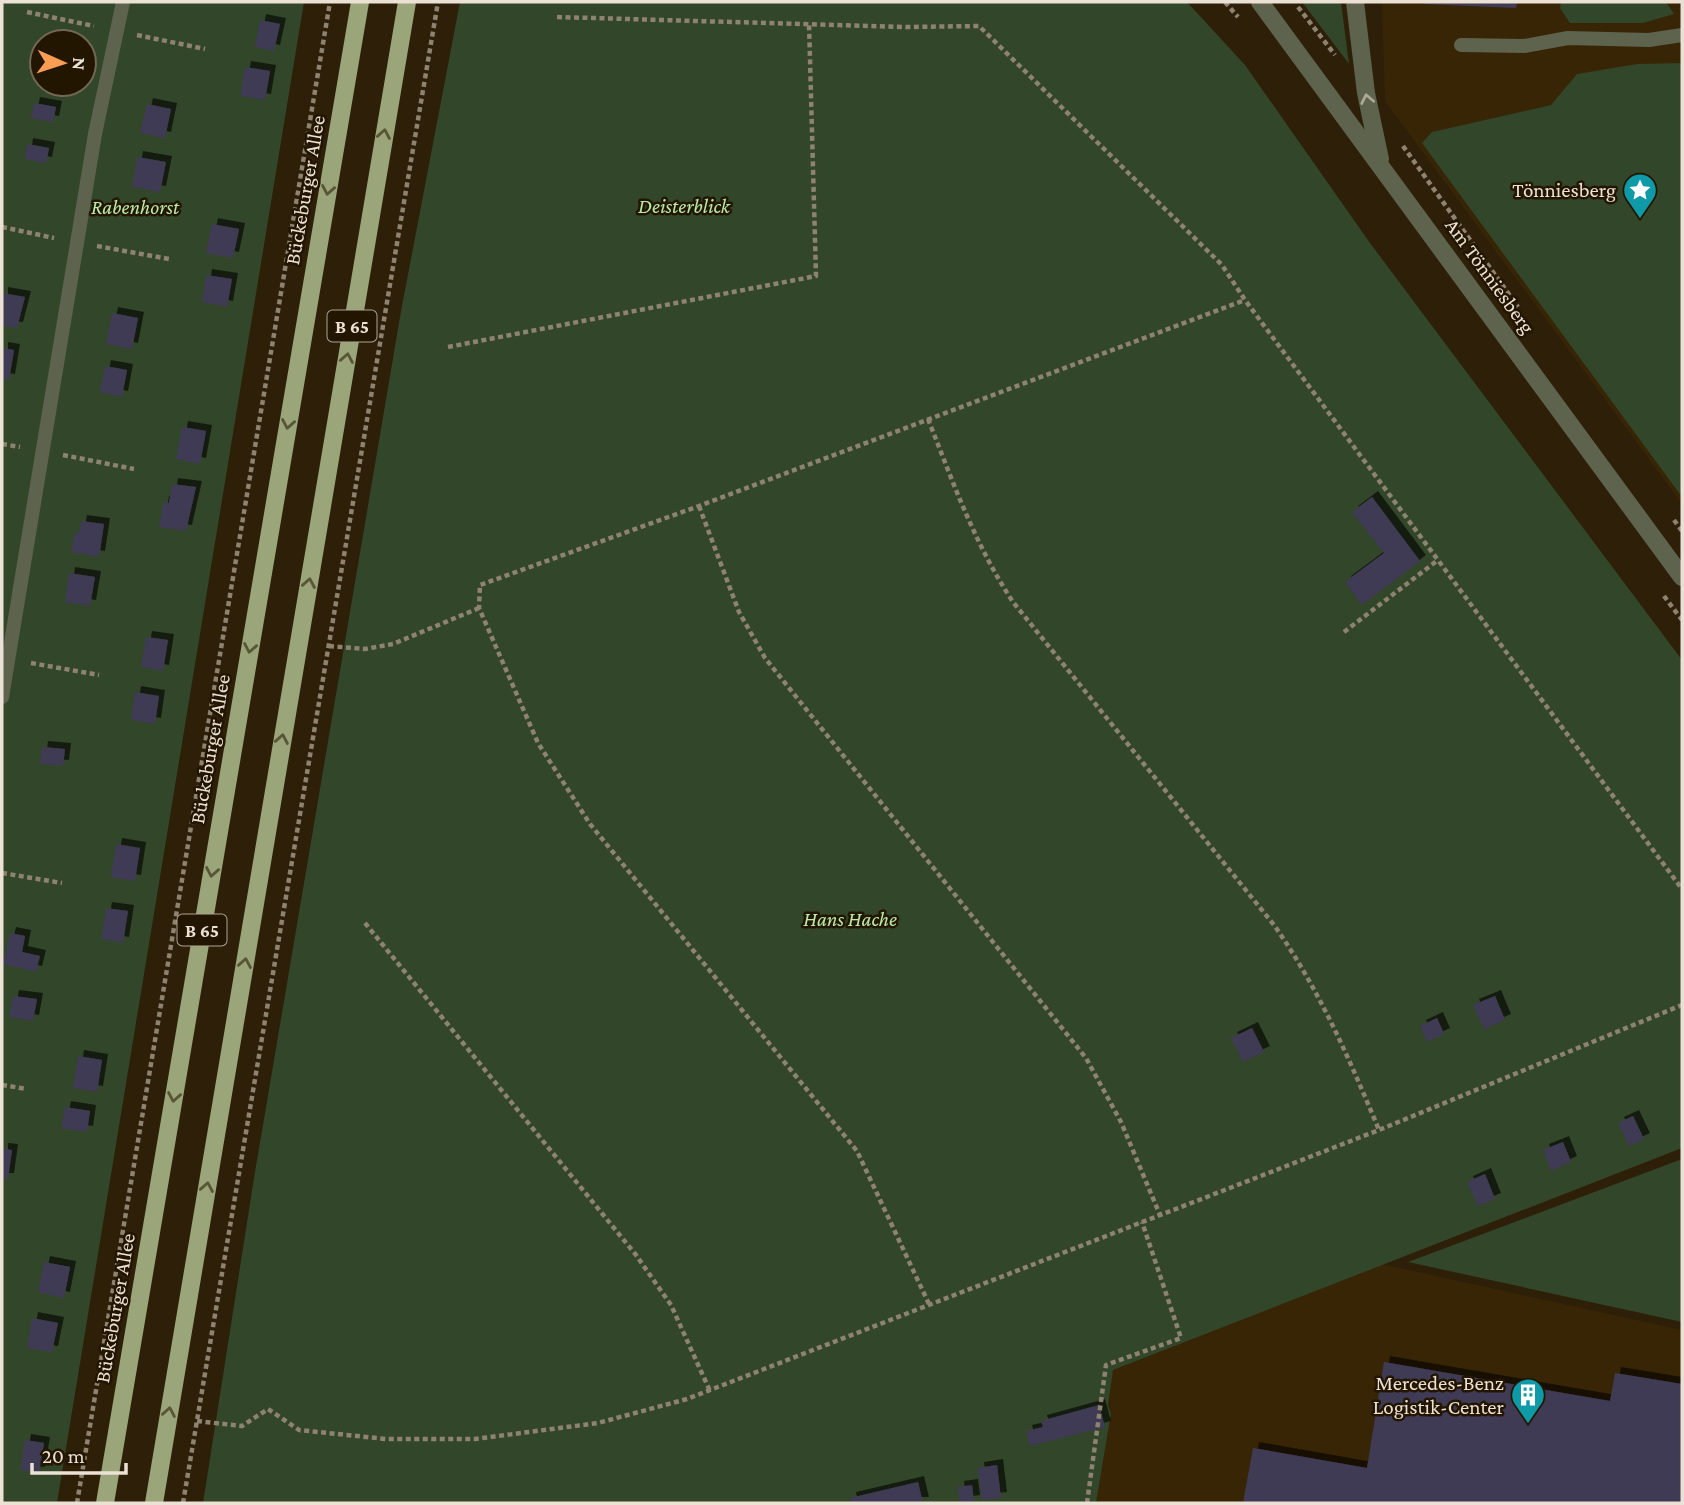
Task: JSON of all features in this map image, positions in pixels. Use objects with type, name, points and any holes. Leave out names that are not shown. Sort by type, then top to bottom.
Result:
[{"type":"main road","name":"Bückeburger Allee","points":[[105,1503],[360,2]]},
{"type":"main road","name":"B 65","points":[[154,1503],[407,2]]},
{"type":"street","name":"Am Tönniesberg","points":[[1260,2],[1682,577]]},
{"type":"street","points":[[1355,2],[1366,93],[1381,166]]},
{"type":"lane","points":[[2,697],[95,134],[123,2]]},
{"type":"lane","points":[[1461,45],[1524,46],[1568,38],[1649,40],[1682,35]]},
{"type":"path","points":[[77,1503],[330,2]]},
{"type":"path","points":[[183,1503],[438,2]]},
{"type":"path","points":[[1293,2],[1366,93]]},
{"type":"path","points":[[557,17],[979,26],[1222,265],[1245,300],[1682,889]]},
{"type":"path","points":[[448,347],[816,276],[809,23]]},
{"type":"path","points":[[1397,137],[1520,310]]},
{"type":"path","points":[[929,1304],[857,1151],[590,824],[538,743],[480,608],[480,585],[699,506],[1245,300]]},
{"type":"path","points":[[928,419],[969,525],[991,569],[1013,602],[1274,925],[1303,966],[1346,1049],[1379,1130]]},
{"type":"path","points":[[2,444],[134,469]]},
{"type":"path","points":[[699,506],[739,612],[765,657],[1086,1058],[1121,1122],[1160,1215]]},
{"type":"path","points":[[1667,510],[1682,531]]},
{"type":"path","points":[[1343,632],[1438,560]]},
{"type":"path","points":[[330,646],[365,649],[393,643],[480,608]]},
{"type":"path","points":[[8,660],[99,675]]},
{"type":"path","points":[[2,873],[62,883]]},
{"type":"path","points":[[365,923],[636,1255],[671,1304],[710,1391]]},
{"type":"path","points":[[197,1421],[242,1426],[268,1409],[299,1430],[386,1439],[475,1439],[598,1423],[710,1391],[1379,1130],[1682,1005]]},
{"type":"path","points":[[2,1085],[27,1089]]},
{"type":"path","points":[[1087,1503],[1106,1365],[1181,1338],[1142,1222]]},
{"type":"shaded area","points":[[1382,2],[1682,2],[1682,504],[1385,101]]},
{"type":"shaded area","points":[[1382,1264],[1682,1330],[1682,1503],[1096,1503],[1111,1414],[1108,1405],[1112,1370]]},
{"type":"green space","name":"Rabenhorst","points":[[2,2],[304,2],[57,1503],[2,1503]]},
{"type":"green space","name":"Hans Hache","points":[[460,2],[1187,2],[1245,65],[1370,243],[1682,660],[1682,1148],[1113,1370],[1108,1405],[1111,1414],[1096,1503],[203,1503],[254,1178],[401,311]]},
{"type":"green space","points":[[1302,2],[1341,2],[1349,64]]},
{"type":"green space","points":[[1561,2],[1666,2],[1674,14],[1643,23],[1570,23],[1560,8]]},
{"type":"green space","points":[[1682,63],[1682,497],[1422,143],[1432,132],[1551,105],[1577,74],[1637,64]]},
{"type":"green space","points":[[1682,1159],[1682,1322],[1408,1262]]},
{"type":"building","points":[[1517,2],[1516,8],[1424,4]]},
{"type":"building","points":[[260,20],[280,24],[274,51],[255,47]]},
{"type":"building","points":[[245,67],[270,71],[265,100],[240,96]]},
{"type":"building","points":[[34,103],[56,107],[53,122],[31,118]]},
{"type":"building","points":[[147,104],[171,109],[165,138],[140,133]]},
{"type":"building","points":[[27,144],[49,148],[46,163],[25,159]]},
{"type":"building","points":[[137,157],[166,162],[160,192],[132,187]]},
{"type":"building","points":[[212,224],[239,229],[233,258],[206,253]]},
{"type":"building","points":[[206,275],[232,279],[227,307],[202,302]]},
{"type":"building","points":[[2,293],[25,297],[17,328],[2,326]]},
{"type":"building","points":[[112,313],[138,318],[132,349],[106,344]]},
{"type":"building","points":[[2,348],[14,350],[9,380],[2,379]]},
{"type":"building","points":[[105,366],[127,370],[122,397],[100,392]]},
{"type":"building","points":[[182,427],[206,431],[200,464],[176,459]]},
{"type":"building","points":[[172,484],[196,487],[186,531],[159,527],[163,502],[169,503]]},
{"type":"building","points":[[1372,497],[1420,561],[1362,605],[1345,582],[1384,553],[1352,512]]},
{"type":"building","points":[[81,521],[104,524],[99,557],[71,552],[75,532],[79,533]]},
{"type":"building","points":[[69,573],[95,577],[90,606],[65,602]]},
{"type":"building","points":[[146,637],[168,640],[163,671],[141,667]]},
{"type":"building","points":[[135,692],[159,696],[155,724],[131,720]]},
{"type":"building","points":[[42,747],[65,749],[63,766],[40,764]]},
{"type":"building","points":[[116,844],[140,848],[135,881],[111,877]]},
{"type":"building","points":[[106,908],[128,911],[123,943],[101,939]]},
{"type":"building","points":[[10,933],[25,936],[22,952],[40,956],[36,972],[3,964]]},
{"type":"building","points":[[13,996],[37,999],[33,1021],[9,1017]]},
{"type":"building","points":[[1495,996],[1505,1020],[1484,1029],[1473,1005]]},
{"type":"building","points":[[1437,1018],[1444,1034],[1427,1042],[1420,1026]]},
{"type":"building","points":[[1252,1028],[1264,1052],[1243,1062],[1231,1038]]},
{"type":"building","points":[[78,1056],[102,1060],[97,1092],[73,1088]]},
{"type":"building","points":[[65,1107],[90,1111],[87,1132],[61,1128]]},
{"type":"building","points":[[1633,1116],[1644,1139],[1629,1146],[1618,1123]]},
{"type":"building","points":[[1563,1142],[1571,1162],[1551,1171],[1543,1150]]},
{"type":"building","points":[[2,1149],[12,1150],[8,1179],[2,1179]]},
{"type":"building","points":[[1485,1174],[1495,1199],[1478,1206],[1467,1182]]},
{"type":"building","points":[[44,1262],[70,1267],[64,1298],[38,1292]]},
{"type":"building","points":[[32,1318],[58,1323],[52,1352],[27,1348]]},
{"type":"building","name":"Mercedes-Benz Logistik-Center","points":[[1384,1362],[1610,1401],[1615,1373],[1682,1384],[1682,1503],[1243,1503],[1253,1448],[1367,1468]]},
{"type":"building","points":[[1099,1405],[1105,1427],[1030,1446],[1026,1431],[1043,1427],[1041,1421]]},
{"type":"building","points":[[25,1440],[44,1443],[39,1473],[20,1470]]},
{"type":"building","points":[[997,1465],[1001,1498],[982,1500],[978,1468]]},
{"type":"building","points":[[918,1482],[923,1503],[851,1503],[850,1498]]},
{"type":"building","points":[[972,1485],[974,1501],[960,1503],[958,1487]]},
{"type":"place","name":"Tönniesberg","points":[[1640,220]]},
{"type":"place","name":"Mercedes-Benz Logistik-Center","points":[[1528,1425]]},
{"type":"park label","name":"Deisterblick","points":[[684,206]]}]
